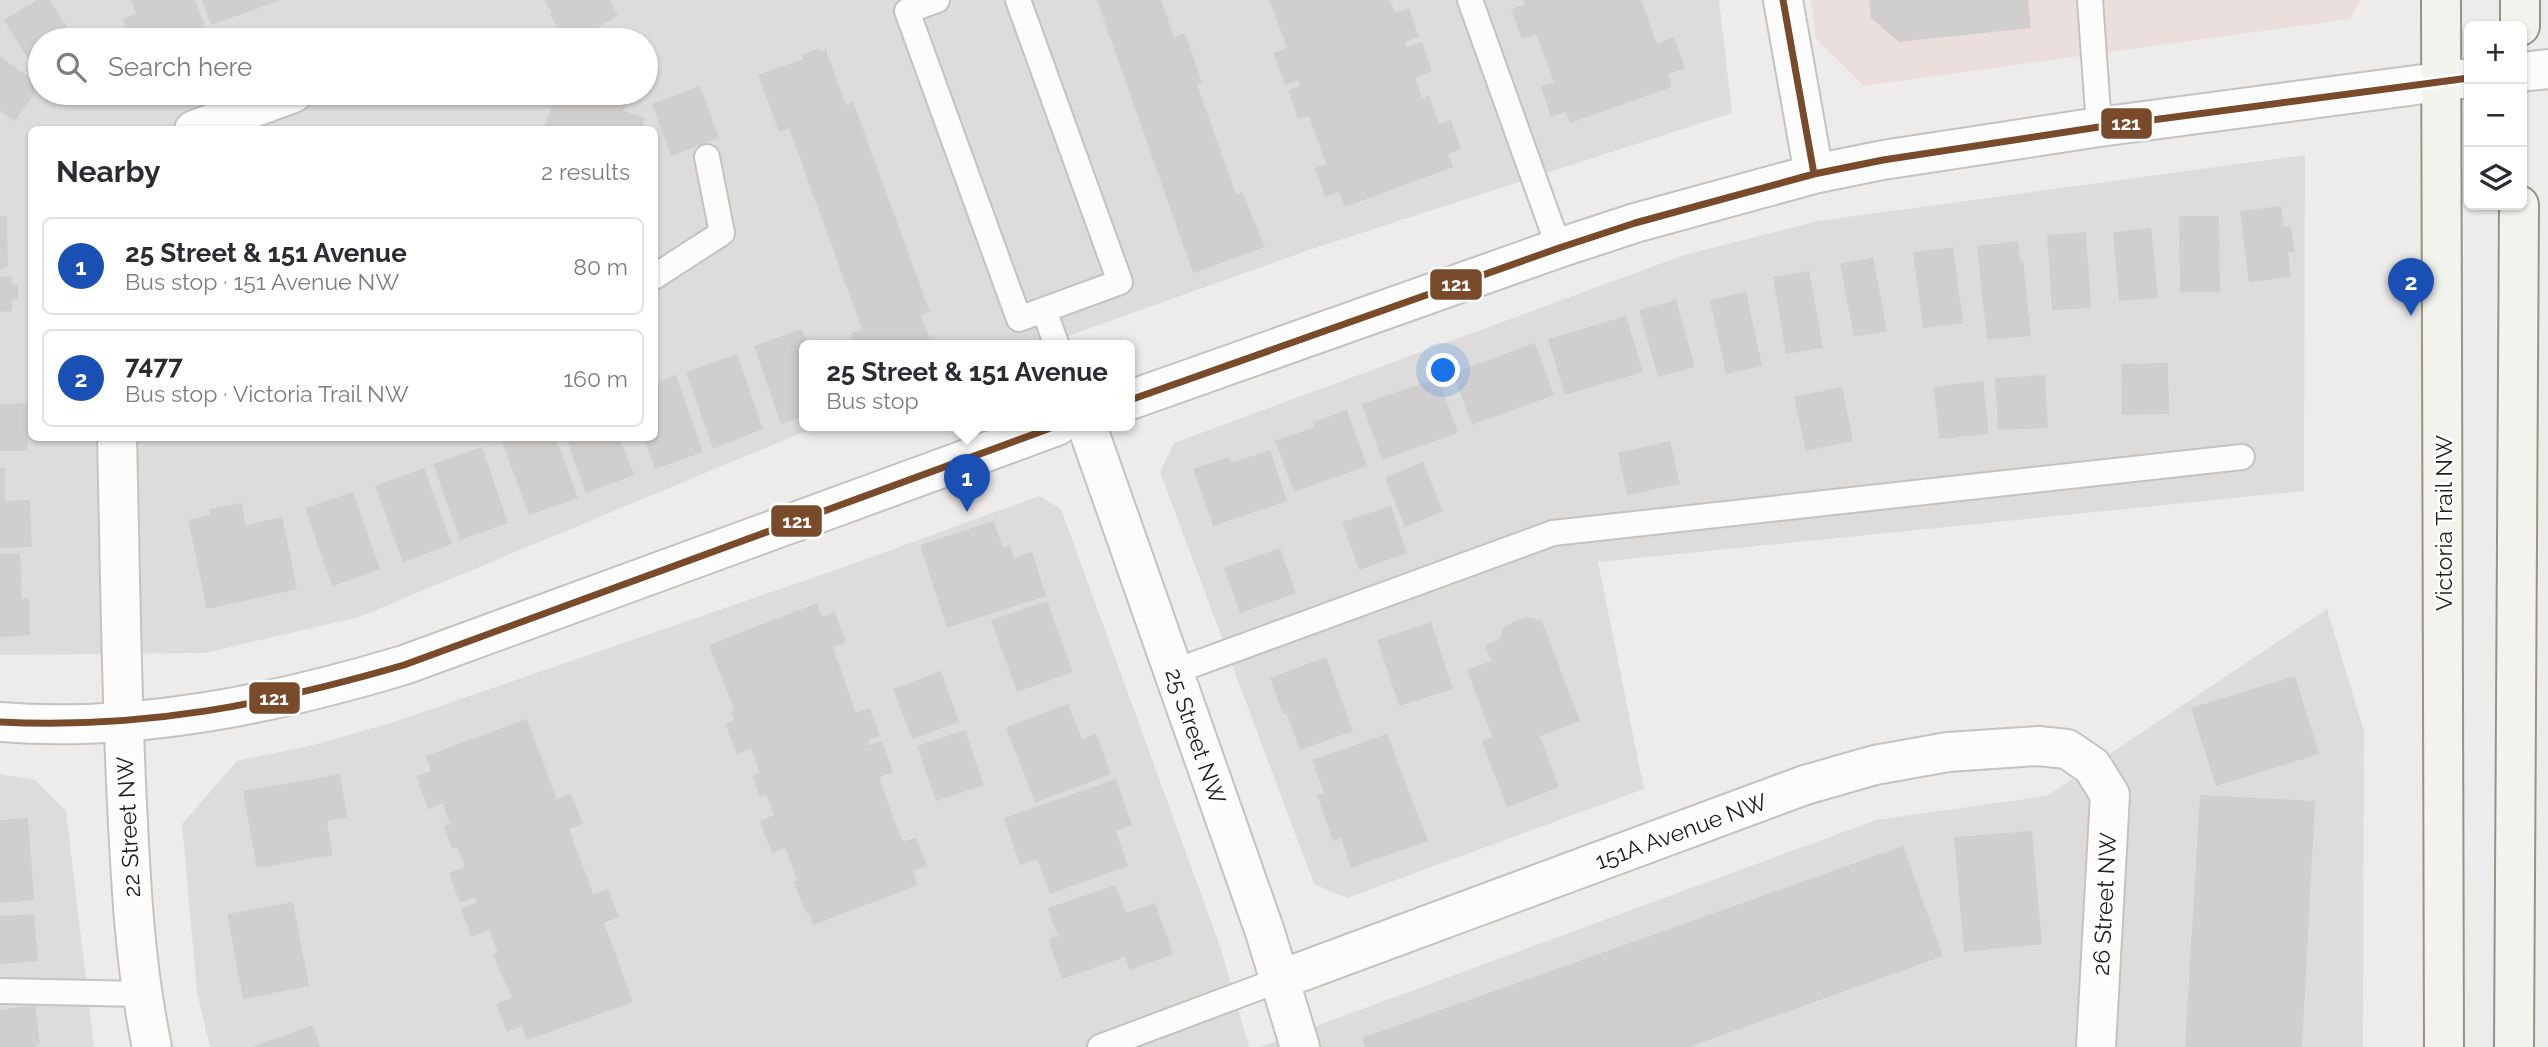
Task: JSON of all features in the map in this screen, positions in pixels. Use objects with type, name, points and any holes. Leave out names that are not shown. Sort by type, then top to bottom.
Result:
[{"type":"main road","name":"Victoria Trail NW","points":[[2441,0],[2455,79],[2444,1047]]},
{"type":"main road","points":[[2520,0],[2520,21]]},
{"type":"main road","points":[[2514,1047],[2519,210]]},
{"type":"street","points":[[1783,0],[1814,174]]},
{"type":"street","points":[[2527,71],[2548,69]]},
{"type":"street","points":[[1135,398],[1559,248],[1635,223],[1814,174],[1883,160],[2099,127],[2455,79]]},
{"type":"street","points":[[205,126],[261,105]]},
{"type":"street","points":[[0,722],[123,721],[271,701],[334,686],[404,665],[1043,431]]},
{"type":"street","name":"25 Street NW","points":[[1089,431],[1265,932],[1300,1047]]},
{"type":"street","name":"22 Street NW","points":[[117,441],[123,721],[133,917],[141,994],[152,1047]]},
{"type":"street","name":"151A Avenue NW","points":[[1279,981],[1805,785],[1875,765],[1948,751],[2038,746],[2067,749],[2092,766]]},
{"type":"street","name":"26 Street NW","points":[[2092,766],[2110,795],[2096,1047]]},
{"type":"lane","points":[[937,0],[907,11],[1018,319],[1121,282],[1018,0]]},
{"type":"lane","points":[[1470,0],[1559,248]]},
{"type":"lane","points":[[2090,0],[2099,127]]},
{"type":"lane","points":[[658,274],[722,233],[707,157]]},
{"type":"lane","points":[[1044,310],[1055,340]]},
{"type":"lane","points":[[1173,672],[1553,533],[2242,457]]},
{"type":"lane","points":[[1100,1047],[1279,981]]},
{"type":"lane","points":[[0,991],[141,994]]},
{"type":"shaded area","points":[[0,0],[1719,0],[1732,113],[1312,249],[1057,340],[799,340],[799,431],[806,431],[359,617],[205,653],[0,655]]},
{"type":"shaded area","points":[[1811,0],[2360,0],[2350,19],[1864,86],[1816,39]]},
{"type":"shaded area","points":[[2305,155],[2304,491],[1598,562],[1644,789],[1347,898],[1314,884],[1160,472],[1174,443],[1684,255],[1818,221]]},
{"type":"shaded area","points":[[1039,496],[1061,509],[1221,949],[1249,1047],[210,1047],[197,993],[182,824],[237,761],[313,745],[394,722],[847,566]]},
{"type":"shaded area","points":[[2327,609],[2364,731],[2363,1047],[1259,1047],[1876,820],[2047,796]]},
{"type":"shaded area","points":[[0,774],[35,780],[66,811],[94,1047],[0,1047]]},
{"type":"building","points":[[37,0],[50,0],[68,28],[28,28],[28,59],[4,20]]},
{"type":"building","points":[[131,0],[195,0],[205,28],[125,28],[122,19],[136,14]]},
{"type":"building","points":[[202,0],[281,0],[211,25]]},
{"type":"building","points":[[544,0],[609,0],[618,15],[597,28],[558,28],[550,15],[552,13]]},
{"type":"building","points":[[1097,0],[1161,0],[1174,37],[1185,33],[1202,83],[1197,84],[1236,194],[1242,192],[1265,247],[1193,273]]},
{"type":"building","points":[[1269,0],[1390,0],[1395,13],[1409,8],[1419,37],[1405,42],[1407,47],[1422,42],[1432,71],[1415,78],[1422,98],[1429,95],[1439,124],[1451,120],[1461,149],[1448,154],[1453,167],[1345,207],[1339,192],[1325,197],[1315,168],[1326,164],[1309,116],[1298,119],[1288,90],[1300,86],[1298,80],[1285,85],[1273,53],[1287,48]]},
{"type":"building","points":[[1523,0],[1641,0],[1657,44],[1674,37],[1685,68],[1668,74],[1672,87],[1570,123],[1565,112],[1551,117],[1541,86],[1554,82],[1536,34],[1522,39],[1511,9],[1525,4]]},
{"type":"building","points":[[1869,0],[2028,0],[2031,28],[1899,42],[1871,18]]},
{"type":"building","points":[[819,48],[821,52],[826,50],[846,105],[853,102],[930,312],[921,315],[930,340],[853,340],[851,333],[862,329],[789,128],[779,132],[758,75],[803,59],[802,55]]},
{"type":"building","points":[[0,56],[28,77],[28,103],[15,121],[0,111]]},
{"type":"building","points":[[700,86],[719,138],[671,156],[652,105],[658,105],[658,102]]},
{"type":"building","points":[[552,105],[626,105],[624,111],[645,118],[642,126],[544,126]]},
{"type":"building","points":[[2281,206],[2284,227],[2291,227],[2295,252],[2288,253],[2291,277],[2249,282],[2240,211]]},
{"type":"building","points":[[0,216],[7,216],[8,267],[4,267],[4,270],[0,270]]},
{"type":"building","points":[[2179,216],[2219,216],[2220,292],[2180,292]]},
{"type":"building","points":[[2151,228],[2158,298],[2119,301],[2113,232]]},
{"type":"building","points":[[2086,232],[2091,308],[2052,310],[2047,235]]},
{"type":"building","points":[[2018,241],[2020,262],[2023,261],[2031,336],[1987,340],[1977,246]]},
{"type":"building","points":[[1953,247],[1963,323],[1923,328],[1913,252]]},
{"type":"building","points":[[1873,257],[1887,331],[1854,337],[1840,264]]},
{"type":"building","points":[[1809,271],[1823,348],[1786,354],[1773,277]]},
{"type":"building","points":[[12,276],[12,284],[18,283],[18,300],[12,300],[12,311],[0,312],[0,277]]},
{"type":"building","points":[[1746,292],[1762,366],[1726,374],[1710,300]]},
{"type":"building","points":[[1676,300],[1695,367],[1658,377],[1639,310]]},
{"type":"building","points":[[1626,316],[1643,372],[1565,395],[1548,339]]},
{"type":"building","points":[[802,329],[806,340],[799,340],[799,418],[781,424],[754,346]]},
{"type":"building","points":[[1535,343],[1554,395],[1472,425],[1453,373]]},
{"type":"building","points":[[737,354],[763,429],[713,449],[686,372]]},
{"type":"building","points":[[2168,363],[2169,414],[2122,415],[2121,364]]},
{"type":"building","points":[[676,375],[703,452],[655,469],[645,441],[658,441],[658,382]]},
{"type":"building","points":[[2045,375],[2048,428],[1998,430],[1995,378]]},
{"type":"building","points":[[1438,378],[1458,433],[1382,460],[1362,404]]},
{"type":"building","points":[[1983,381],[1989,434],[1939,439],[1934,387]]},
{"type":"building","points":[[1842,387],[1853,441],[1806,451],[1794,397]]},
{"type":"building","points":[[27,403],[28,451],[0,451],[0,404]]},
{"type":"building","points":[[1347,410],[1367,466],[1294,492],[1275,441],[1315,427],[1313,422]]},
{"type":"building","points":[[501,441],[557,441],[578,498],[529,515]]},
{"type":"building","points":[[567,441],[621,441],[634,475],[586,493]]},
{"type":"building","points":[[1670,441],[1680,484],[1627,495],[1618,453]]},
{"type":"building","points":[[482,447],[508,523],[460,540],[433,464]]},
{"type":"building","points":[[1270,450],[1287,501],[1213,526],[1193,469],[1229,457],[1231,463]]},
{"type":"building","points":[[1423,462],[1443,511],[1405,527],[1385,478]]},
{"type":"building","points":[[0,468],[5,468],[5,501],[30,500],[32,547],[0,548]]},
{"type":"building","points":[[424,468],[452,544],[403,562],[375,486]]},
{"type":"building","points":[[353,492],[380,569],[332,586],[305,508]]},
{"type":"building","points":[[241,503],[246,525],[282,517],[297,589],[207,609],[188,520],[210,515],[209,509]]},
{"type":"building","points":[[1391,506],[1407,553],[1359,570],[1342,522]]},
{"type":"building","points":[[994,521],[1003,548],[1010,546],[1014,558],[1032,552],[1046,596],[947,628],[920,545]]},
{"type":"building","points":[[1280,548],[1296,593],[1240,613],[1224,568]]},
{"type":"building","points":[[20,553],[22,599],[29,598],[30,635],[0,637],[0,554]]},
{"type":"building","points":[[1047,601],[1073,672],[1017,692],[991,620]]},
{"type":"building","points":[[817,603],[822,617],[835,612],[846,642],[833,647],[856,713],[870,708],[880,736],[868,740],[870,745],[882,741],[893,772],[879,777],[895,822],[903,842],[916,837],[927,866],[913,871],[918,885],[813,925],[794,882],[797,880],[785,848],[772,853],[760,821],[774,815],[766,795],[760,797],[752,776],[760,773],[751,749],[737,754],[725,724],[734,720],[731,712],[735,711],[709,645]]},
{"type":"building","points":[[1527,617],[1542,621],[1580,721],[1540,736],[1559,787],[1507,807],[1482,741],[1492,737],[1467,670],[1491,661],[1485,645],[1499,640],[1503,629],[1512,622]]},
{"type":"building","points":[[1431,622],[1453,689],[1399,706],[1377,640]]},
{"type":"building","points":[[1326,657],[1353,731],[1300,750],[1270,678]]},
{"type":"building","points":[[941,671],[959,722],[912,739],[893,689]]},
{"type":"building","points":[[2295,676],[2319,754],[2216,786],[2191,708]]},
{"type":"building","points":[[1068,704],[1082,739],[1096,734],[1111,774],[1035,803],[1006,727]]},
{"type":"building","points":[[527,719],[557,799],[571,794],[583,824],[569,829],[593,894],[608,889],[619,917],[604,923],[633,1002],[527,1040],[522,1026],[507,1032],[496,1004],[512,998],[493,955],[498,953],[489,930],[471,937],[461,908],[477,902],[476,897],[460,903],[449,873],[465,867],[457,847],[452,849],[444,826],[450,824],[443,804],[428,809],[416,776],[431,771],[426,756]]},
{"type":"building","points":[[965,730],[984,785],[936,801],[917,746]]},
{"type":"building","points":[[1387,734],[1428,841],[1351,868],[1341,838],[1333,841],[1317,795],[1324,793],[1312,760]]},
{"type":"building","points":[[340,774],[347,817],[327,821],[333,855],[257,868],[243,791]]},
{"type":"building","points":[[1116,779],[1132,825],[1116,831],[1128,866],[1050,894],[1037,859],[1020,865],[1004,818]]},
{"type":"building","points":[[2200,795],[2315,801],[2302,1047],[2185,1047]]},
{"type":"building","points":[[28,818],[34,900],[0,903],[0,820]]},
{"type":"building","points":[[2032,831],[2042,944],[1964,952],[1954,837]]},
{"type":"building","points":[[1903,846],[1943,956],[1689,1047],[1365,1047],[1362,1038]]},
{"type":"building","points":[[1116,885],[1126,913],[1155,903],[1173,954],[1130,970],[1125,957],[1062,979],[1048,939],[1058,936],[1048,908]]},
{"type":"building","points":[[293,902],[309,986],[243,999],[227,914]]},
{"type":"building","points":[[34,914],[38,961],[0,964],[0,916]]},
{"type":"building","points":[[35,1005],[40,1043],[36,1044],[36,1047],[0,1047],[0,1010]]},
{"type":"building","points":[[313,1025],[320,1047],[252,1047]]},
{"type":"transit line","name":"121","points":[[1783,0],[1814,174]]},
{"type":"transit line","name":"121","points":[[1135,398],[1559,248],[1635,223],[1814,174],[1883,160],[2099,127],[2464,79]]},
{"type":"transit line","name":"121","points":[[0,722],[105,722],[205,711],[303,692],[404,665],[1042,431]]},
{"type":"place","name":"7477","points":[[2411,316]]},
{"type":"place","name":"25 Street & 151 Avenue","points":[[967,512]]}]
